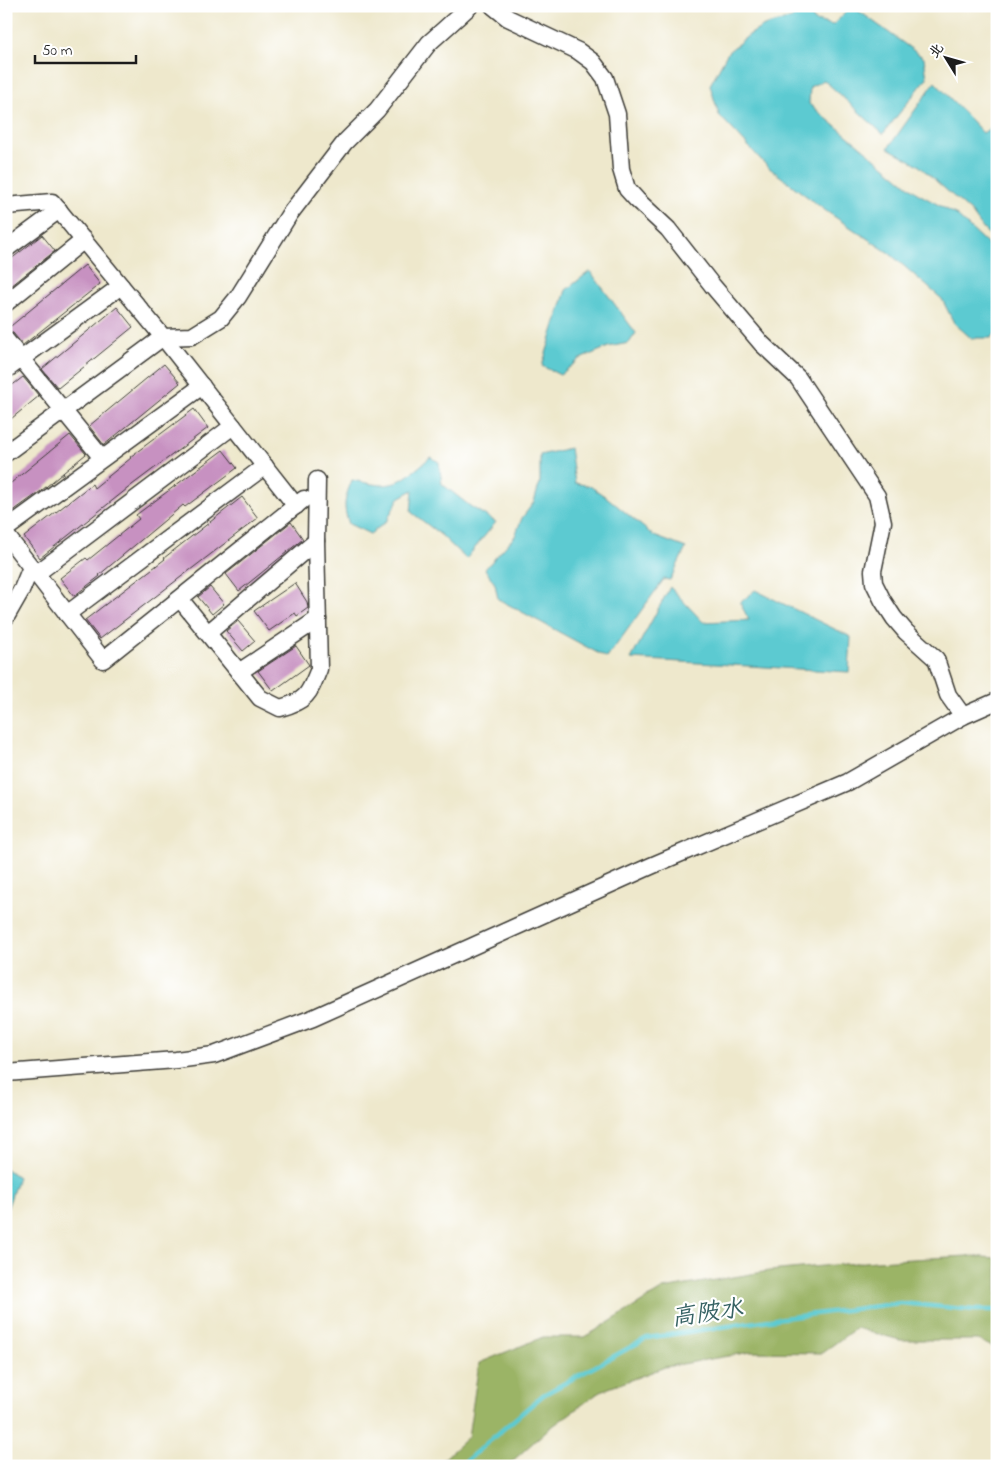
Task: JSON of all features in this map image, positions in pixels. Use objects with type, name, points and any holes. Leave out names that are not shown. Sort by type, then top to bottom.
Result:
[{"type":"street","points":[[6,453],[163,337],[192,336],[221,318],[238,297],[288,215],[345,142],[377,110],[429,43],[470,6]]},
{"type":"street","points":[[493,6],[508,18],[578,51],[593,62],[605,78],[617,114],[621,169],[627,189],[668,229],[762,344],[798,378],[877,496],[883,522],[873,571],[874,583],[882,601],[900,625],[936,659],[948,695],[963,716]]},
{"type":"street","points":[[6,206],[52,202],[163,337],[296,506]]},
{"type":"street","points":[[6,249],[58,210]]},
{"type":"street","points":[[6,303],[84,240]]},
{"type":"street","points":[[6,370],[121,286]]},
{"type":"street","points":[[6,340],[102,458]]},
{"type":"street","points":[[6,529],[202,386]]},
{"type":"street","points":[[6,617],[33,570],[233,426]]},
{"type":"street","points":[[67,614],[264,466]]},
{"type":"street","points":[[6,534],[103,660],[296,506],[317,484],[316,540],[319,669],[311,689],[298,703],[280,708],[260,698],[180,599]]},
{"type":"street","points":[[208,634],[316,540]]},
{"type":"street","points":[[239,672],[318,619]]},
{"type":"street","points":[[6,1073],[176,1060],[214,1055],[313,1018],[651,866],[848,782],[963,716],[997,701]]},
{"type":"green space","points":[[967,1256],[997,1258],[997,1349],[978,1340],[900,1340],[856,1328],[822,1353],[751,1352],[665,1367],[601,1391],[546,1431],[507,1466],[436,1466],[468,1437],[479,1363],[543,1337],[585,1337],[663,1289],[769,1271],[876,1261]]},
{"type":"water","points":[[804,6],[815,21],[833,25],[852,6],[924,58],[927,78],[883,134],[824,80],[810,87],[809,104],[917,193],[955,214],[997,253],[997,332],[991,338],[971,338],[954,323],[942,299],[889,253],[826,211],[768,167],[719,115],[710,85],[728,52],[764,26],[792,18]]},
{"type":"water","points":[[935,82],[983,133],[997,123],[997,241],[984,230],[971,212],[917,164],[888,148]]},
{"type":"water","points":[[590,271],[636,333],[629,343],[608,347],[580,359],[560,375],[542,366],[566,290]]},
{"type":"water","points":[[570,448],[575,483],[590,486],[654,536],[686,548],[670,580],[664,579],[607,658],[498,599],[495,584],[485,569],[515,536],[522,518],[534,502],[540,482],[540,455]]},
{"type":"water","points":[[430,457],[439,462],[442,484],[470,506],[496,522],[466,559],[441,535],[411,512],[413,490],[399,498],[386,522],[370,534],[349,524],[345,502],[352,480],[377,485],[396,483],[417,469]]},
{"type":"water","points":[[670,587],[703,622],[749,620],[740,603],[755,590],[851,637],[849,672],[631,659]]},
{"type":"water","points":[[6,1169],[18,1177],[6,1212]]},
{"type":"building","points":[[42,235],[55,251],[6,290],[6,263]]},
{"type":"building","points":[[85,265],[100,284],[23,345],[13,333],[6,330]]},
{"type":"building","points":[[117,307],[133,327],[58,388],[42,369]]},
{"type":"building","points":[[164,364],[180,383],[104,445],[89,426]]},
{"type":"building","points":[[23,377],[39,396],[6,423],[6,390]]},
{"type":"building","points":[[194,409],[208,428],[40,558],[24,537],[92,484],[94,488],[130,457]]},
{"type":"building","points":[[70,435],[86,454],[41,491],[9,514],[6,510],[6,487]]},
{"type":"building","points":[[223,450],[237,468],[185,507],[183,505],[74,596],[60,578],[86,558],[88,560],[139,519],[136,515]]},
{"type":"building","points":[[242,497],[258,518],[100,639],[85,620]]},
{"type":"building","points":[[291,522],[303,539],[239,591],[226,574]]},
{"type":"building","points":[[295,583],[307,602],[308,608],[297,616],[295,613],[269,631],[254,611]]},
{"type":"building","points":[[210,587],[224,604],[212,614],[198,597]]},
{"type":"building","points":[[238,621],[255,641],[243,651],[226,631]]},
{"type":"building","points":[[296,646],[309,665],[273,691],[258,671]]},
{"type":"waterway","name":"高陂水","points":[[460,1466],[543,1395],[647,1338],[900,1303],[975,1310],[997,1310]]}]
